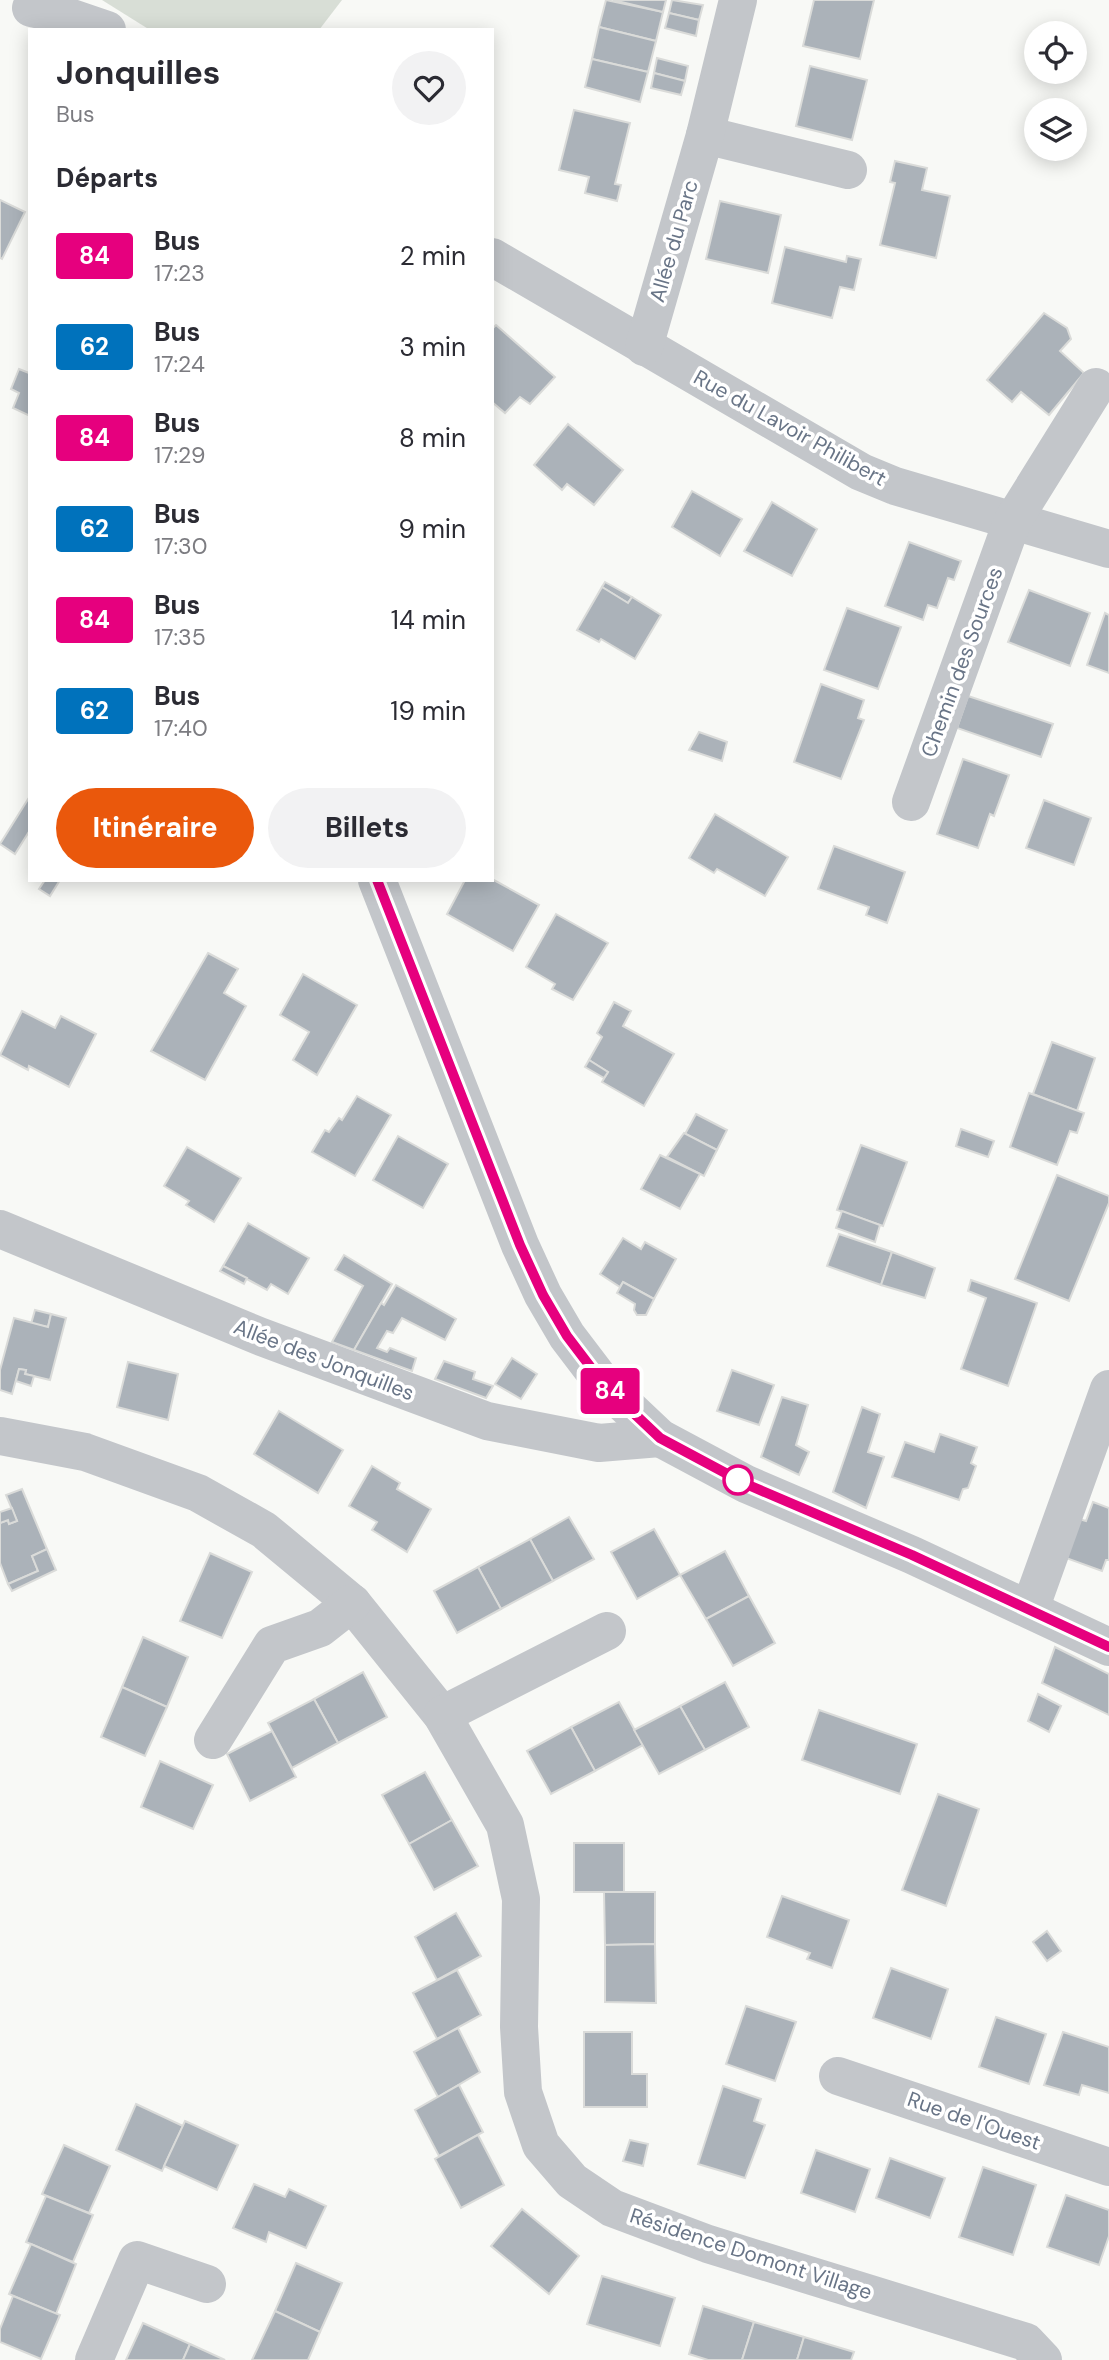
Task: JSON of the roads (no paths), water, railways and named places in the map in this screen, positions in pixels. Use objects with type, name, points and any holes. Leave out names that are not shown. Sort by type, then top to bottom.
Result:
[{"type":"street","name":"Allée du Parc","points":[[644,347],[705,135],[738,0]]},
{"type":"street","points":[[33,13],[63,15],[101,28]]},
{"type":"street","points":[[705,135],[848,170]]},
{"type":"street","name":"Rue du Lavoir Philibert","points":[[494,258],[861,472],[895,486],[1109,549]]},
{"type":"street","name":"Chemin des Sources","points":[[911,802],[1012,522],[1096,387]]},
{"type":"street","points":[[378,882],[520,1245],[543,1295],[567,1336],[605,1386],[660,1438],[746,1484],[912,1555],[1109,1647]]},
{"type":"street","name":"Allée des Jonquilles","points":[[0,1229],[259,1336],[487,1421],[599,1443],[660,1438]]},
{"type":"street","points":[[1030,1609],[1109,1388]]},
{"type":"street","name":"Résidence Domont Village","points":[[0,1436],[85,1452],[198,1493],[264,1530],[352,1603],[442,1715],[505,1825],[521,1899],[519,2027],[523,2091],[541,2145],[572,2181],[612,2208],[708,2244],[1026,2342],[1043,2360]]},
{"type":"street","points":[[213,1740],[272,1645],[320,1628],[352,1603]]},
{"type":"street","points":[[442,1715],[607,1631]]},
{"type":"street","name":"Rue de l'Ouest","points":[[838,2076],[1109,2166]]},
{"type":"street","points":[[94,2360],[137,2260],[207,2284]]}]
